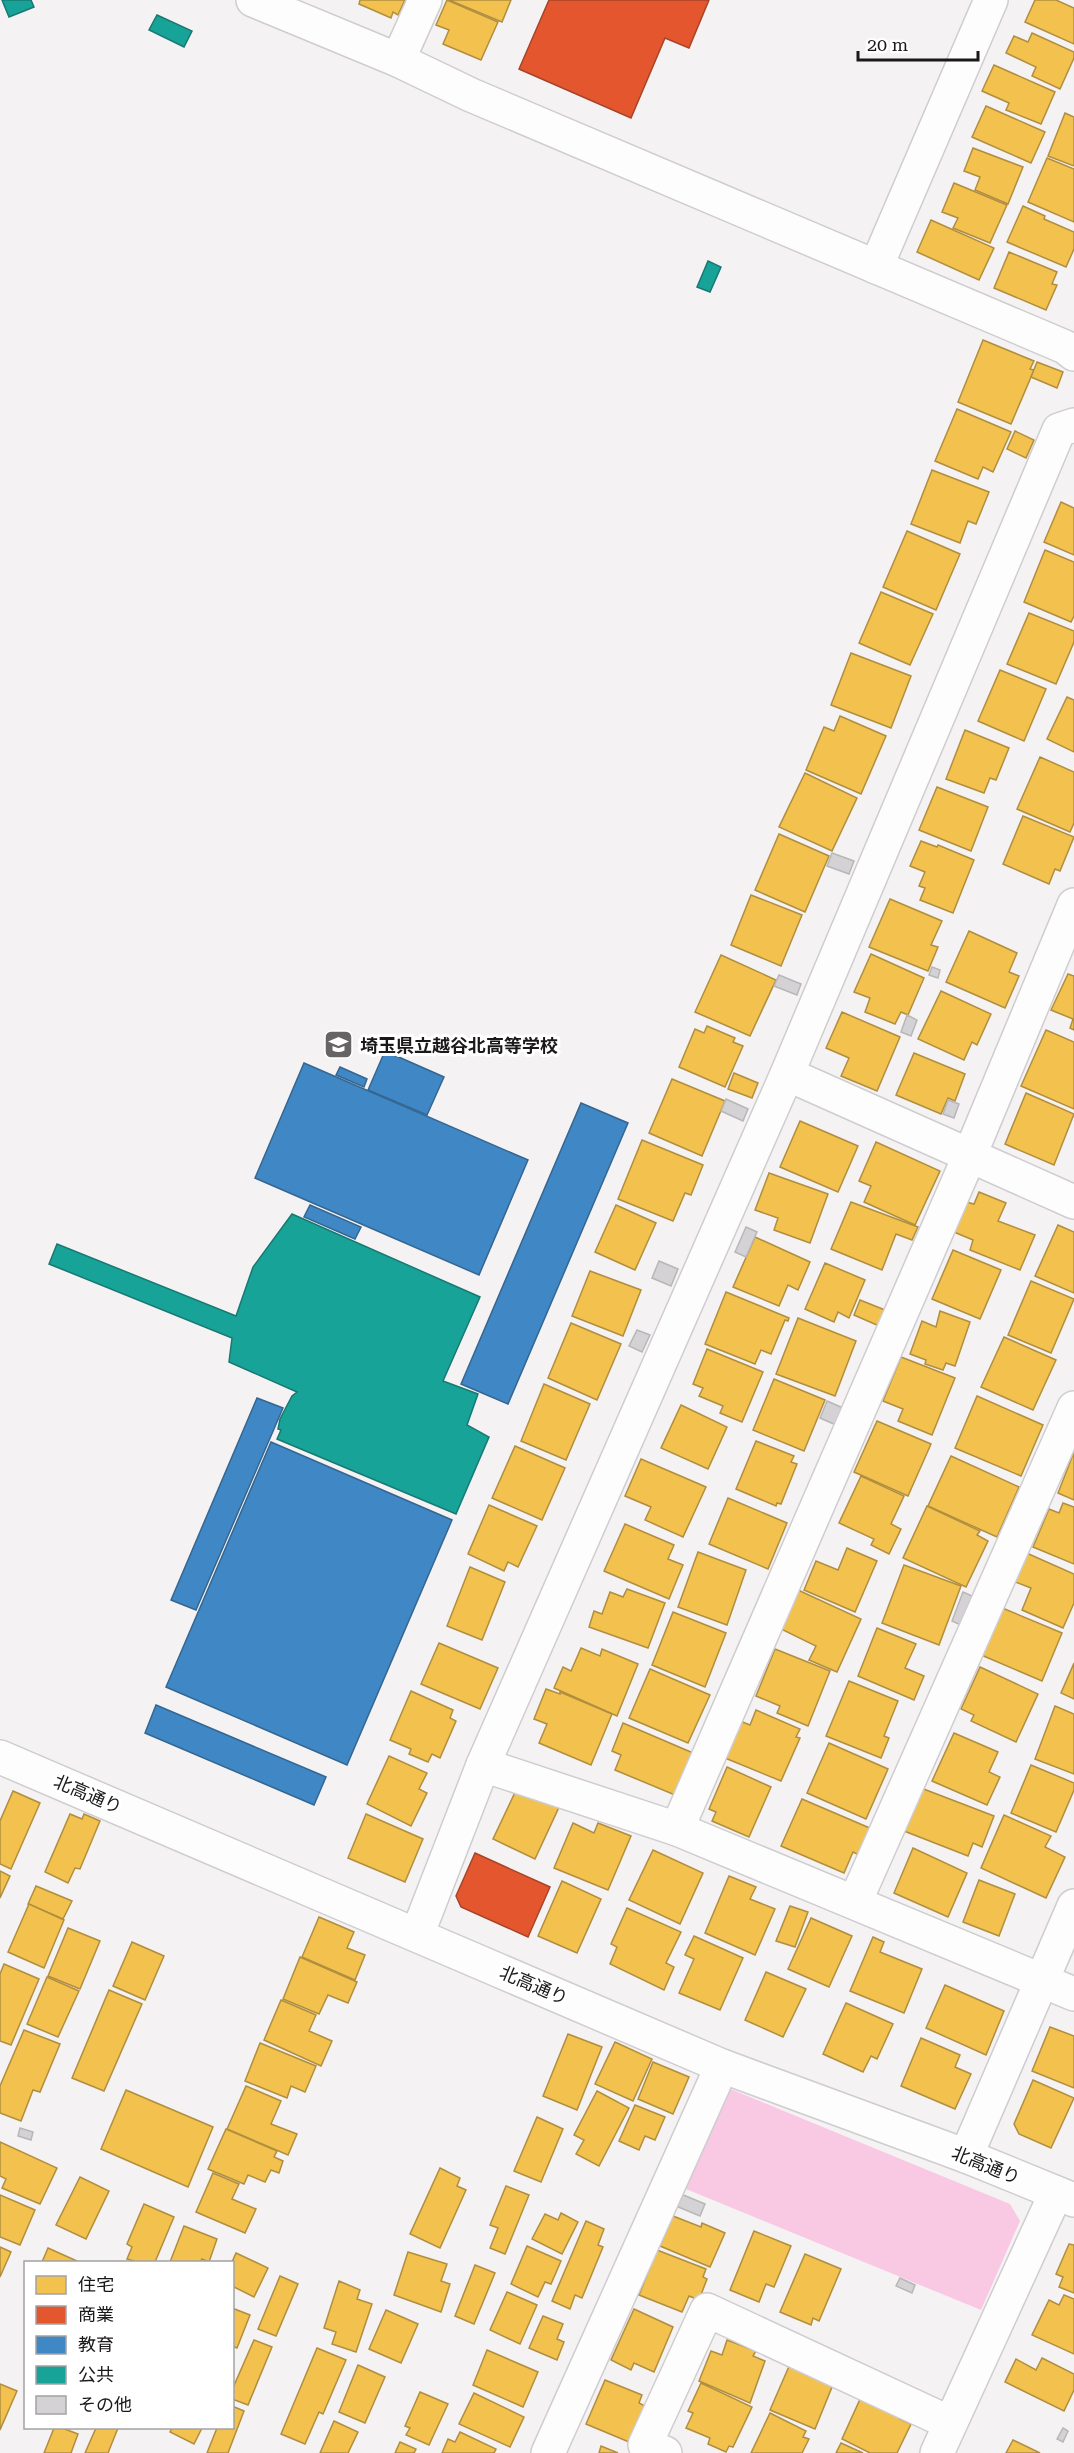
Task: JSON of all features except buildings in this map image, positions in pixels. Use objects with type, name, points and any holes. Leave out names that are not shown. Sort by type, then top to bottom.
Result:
[{"type":"street","points":[[254,0],[398,60],[471,95],[1065,347],[1074,354]]},
{"type":"street","points":[[398,60],[424,0]]},
{"type":"street","points":[[876,267],[991,0]]},
{"type":"street","points":[[417,1935],[483,1765],[787,1074],[1059,430],[1074,425]]},
{"type":"street","points":[[677,1829],[969,1156],[1074,905]]},
{"type":"street","points":[[787,1074],[1074,1202]]},
{"type":"street","points":[[855,1902],[1074,1408]]},
{"type":"street","name":"北高通り","points":[[0,1757],[722,2066],[966,2156],[1065,2197]]},
{"type":"street","points":[[483,1765],[677,1829],[1074,1995]]},
{"type":"street","points":[[966,2156],[1074,1906]]},
{"type":"street","points":[[548,2453],[722,2066]]},
{"type":"street","points":[[937,2453],[1065,2197]]},
{"type":"street","points":[[665,2453],[645,2445],[707,2310],[950,2423]]},
{"type":"shaded area","points":[[723,2086],[1010,2204],[1020,2221],[981,2310],[681,2187]]},
{"type":"place","name":"埼玉県立越谷北高等学校","points":[[339,1045]]}]
